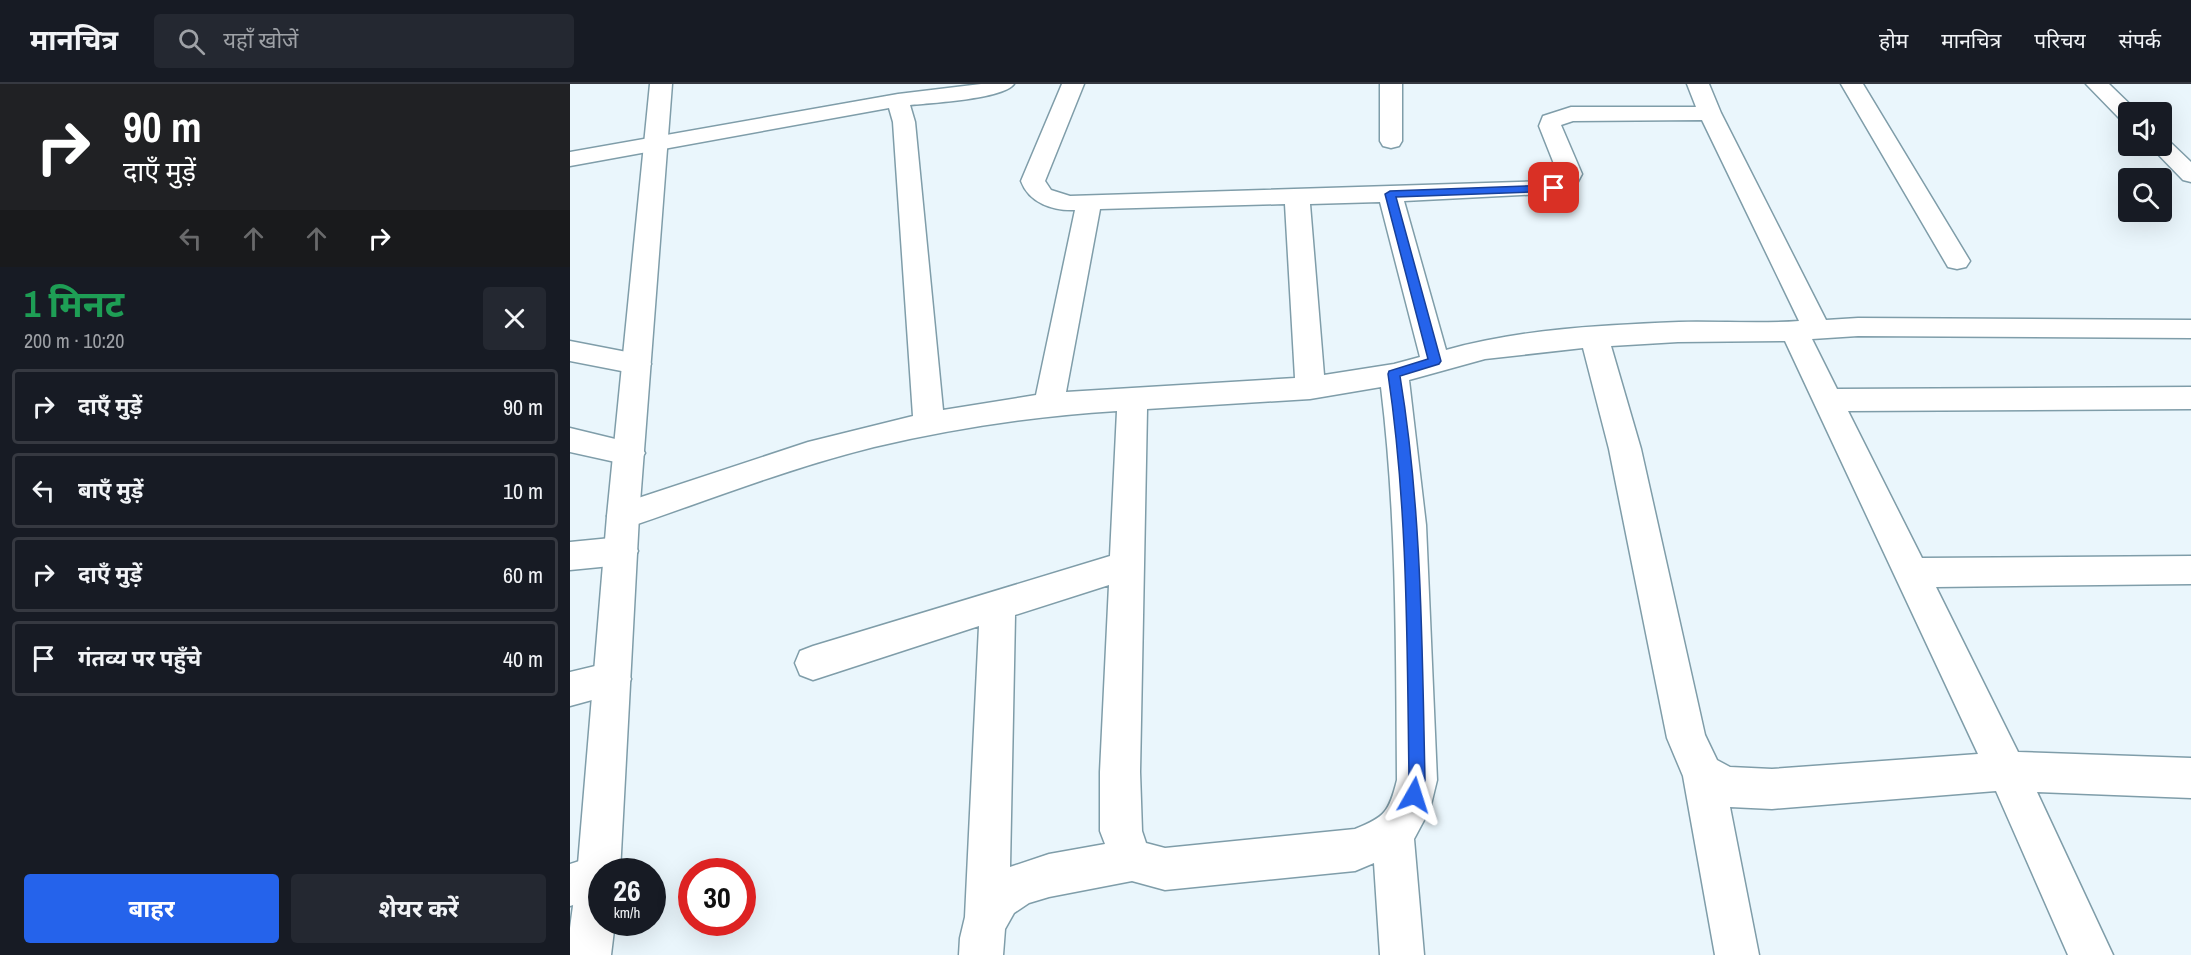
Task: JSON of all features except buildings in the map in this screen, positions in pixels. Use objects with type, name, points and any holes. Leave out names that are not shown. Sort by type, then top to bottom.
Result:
[{"type":"street","points":[[589,955],[584,880],[612,679],[623,516],[661,84]]},
{"type":"street","points":[[570,159],[898,100],[980,91],[1003,84]]},
{"type":"street","points":[[1073,84],[1033,181],[1035,189],[1047,199],[1070,203],[1554,188],[1567,182],[1570,174],[1550,126],[1551,121],[1559,116],[1710,112]]},
{"type":"street","points":[[1391,84],[1391,141]]},
{"type":"street","points":[[1698,84],[1805,330],[1828,400],[2007,771],[2091,955]]},
{"type":"street","points":[[1852,84],[1957,261]]},
{"type":"street","points":[[2097,84],[2118,104]]},
{"type":"street","points":[[898,100],[904,122],[929,423]]},
{"type":"street","points":[[2171,156],[2191,175]]},
{"type":"street","points":[[1390,194],[1435,361]]},
{"type":"street","points":[[1298,197],[1310,388]]},
{"type":"street","points":[[1049,404],[1089,203]]},
{"type":"street","points":[[623,516],[808,454],[929,423],[1049,404],[1310,388],[1394,374],[1435,361],[1537,342],[1678,332],[2191,329]]},
{"type":"street","points":[[1595,339],[1625,449],[1686,738],[1703,774],[1737,955]]},
{"type":"street","points":[[570,351],[637,364]]},
{"type":"street","points":[[984,936],[1004,893],[1037,879],[1132,860],[1165,868],[1355,850],[1393,834],[1410,809],[1417,780],[1413,572],[1403,430],[1394,374]]},
{"type":"street","points":[[1828,400],[2191,398]]},
{"type":"street","points":[[1132,399],[1120,772],[1121,831],[1132,860]]},
{"type":"street","points":[[570,440],[629,453]]},
{"type":"street","points":[[570,556],[621,551]]},
{"type":"street","points":[[813,663],[1126,565]]},
{"type":"street","points":[[1911,573],[2191,570]]},
{"type":"street","points":[[984,936],[998,605]]},
{"type":"street","points":[[570,689],[612,679]]},
{"type":"street","points":[[1703,774],[1726,787],[1772,789],[2007,771],[2191,778]]},
{"type":"street","points":[[1393,834],[1402,955]]},
{"type":"route","points":[[1414,795],[1417,780],[1413,572],[1403,430],[1394,374],[1435,361],[1390,194],[1554,188]]}]
